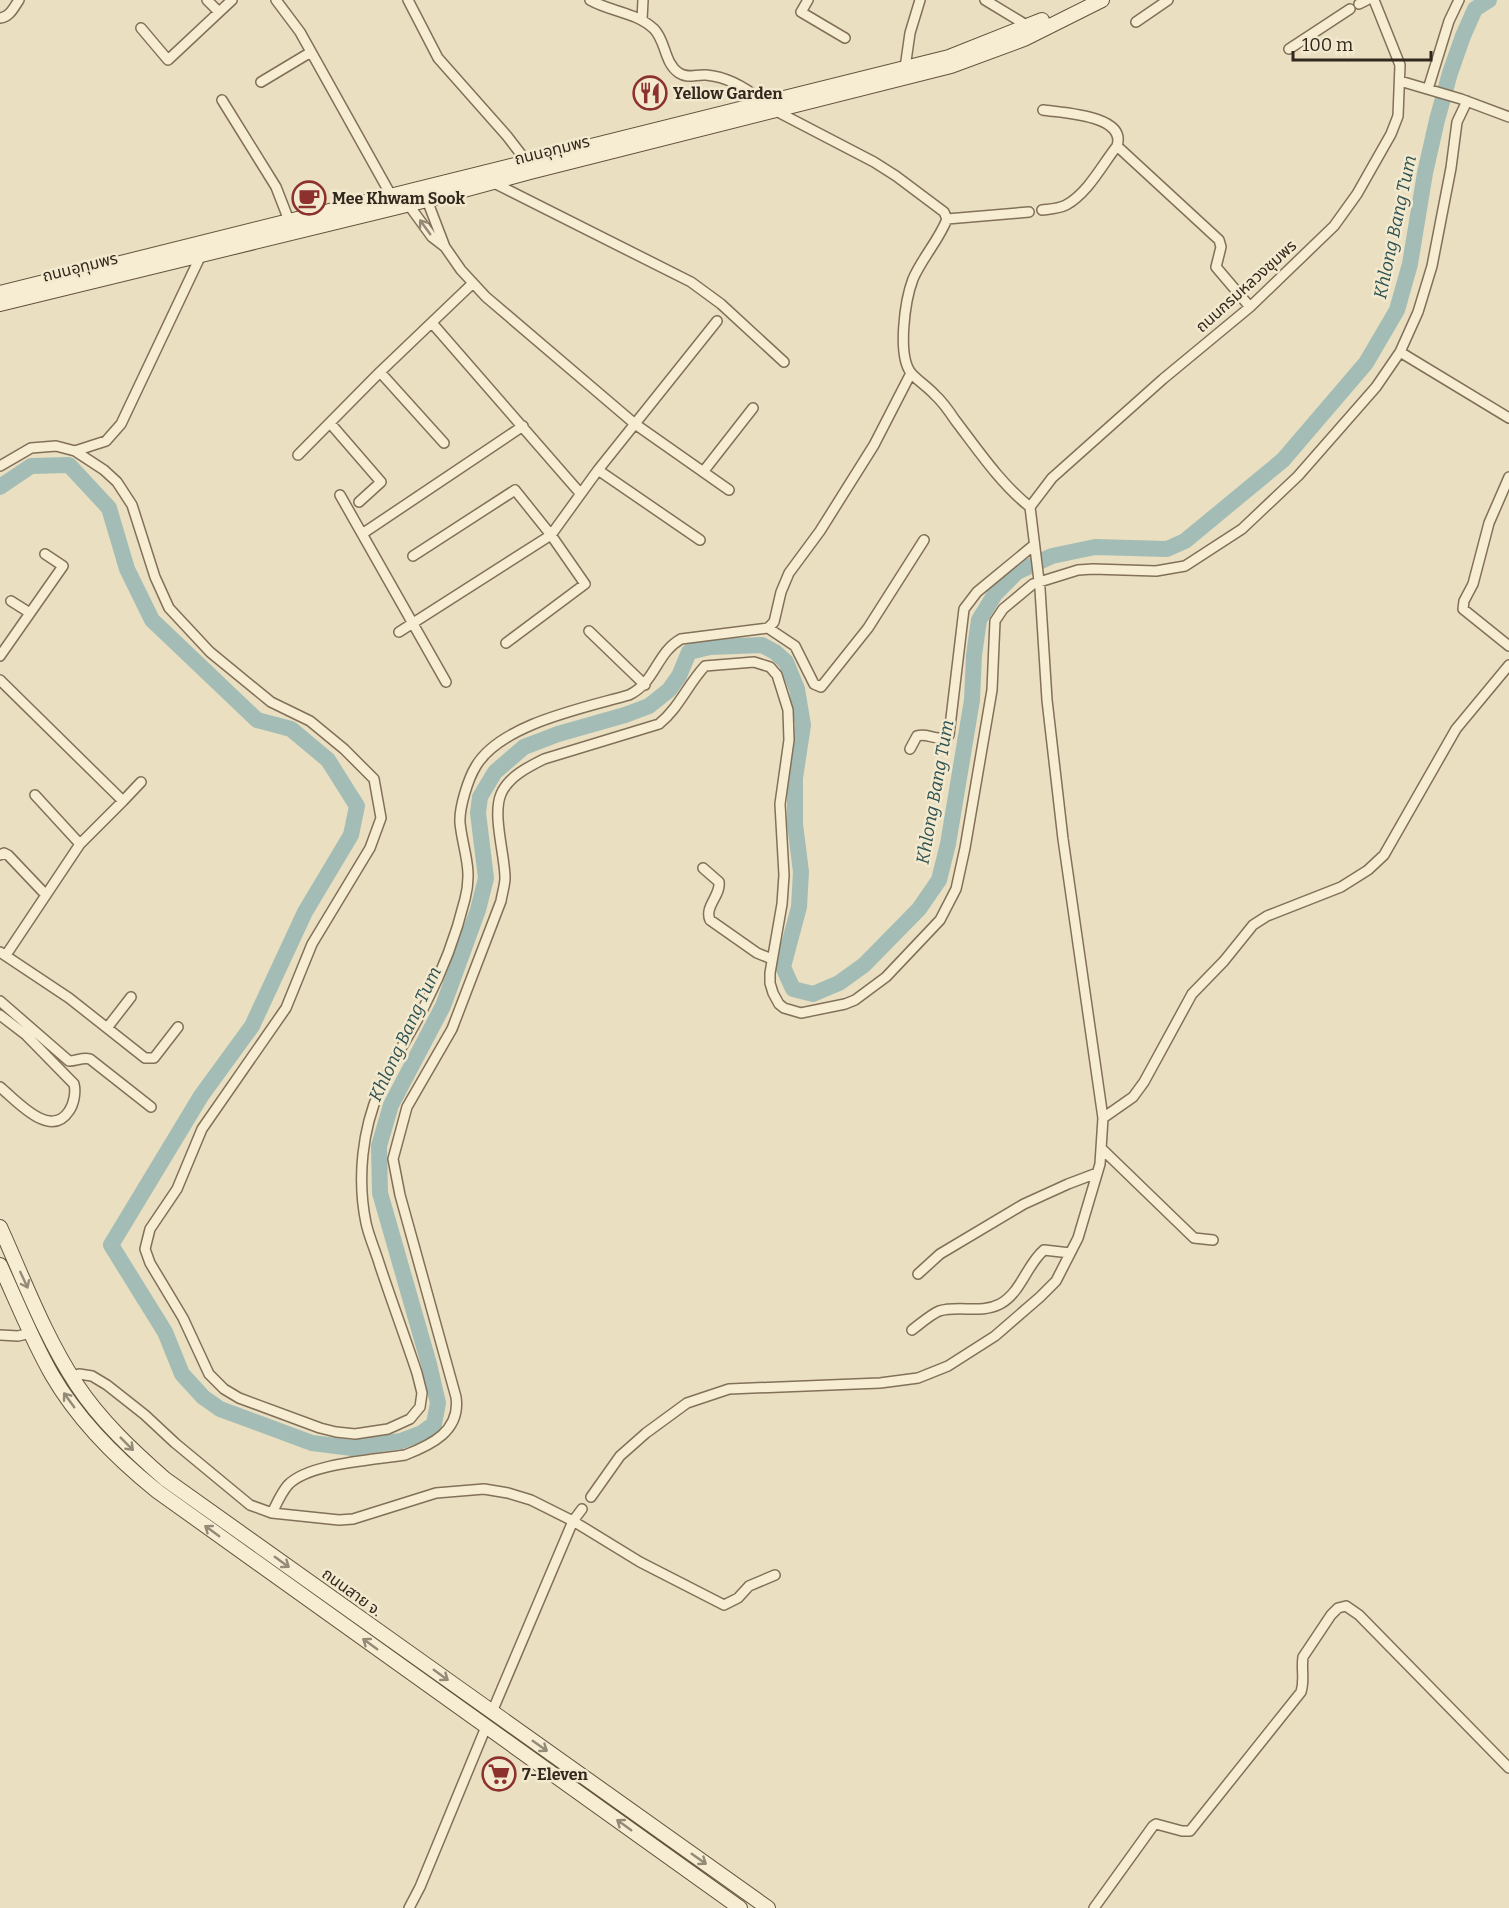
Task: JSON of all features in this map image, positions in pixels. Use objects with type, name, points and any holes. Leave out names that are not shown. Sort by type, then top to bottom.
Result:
[{"type":"street","points":[[0,18],[10,13],[19,0]]},
{"type":"street","points":[[207,0],[219,12]]},
{"type":"street","points":[[141,28],[168,60],[232,0]]},
{"type":"street","points":[[276,0],[300,32],[392,197]]},
{"type":"street","points":[[408,0],[438,58],[527,162]]},
{"type":"street","points":[[590,0],[642,20],[655,30],[668,60],[677,71],[688,76],[708,75],[732,81],[751,91],[776,111],[896,176],[940,208],[947,219]]},
{"type":"street","points":[[642,20],[643,0]]},
{"type":"street","points":[[808,0],[801,12],[845,38]]},
{"type":"street","points":[[905,68],[910,33],[920,0]]},
{"type":"street","points":[[985,0],[1028,27]]},
{"type":"street","name":"ถนนอุทุมพร","points":[[0,293],[949,57],[1028,27],[1083,0]]},
{"type":"street","name":"ถนนอุทุมพร","points":[[0,304],[427,200],[951,66],[1023,39],[1102,0]]},
{"type":"street","points":[[1136,22],[1168,0]]},
{"type":"street","name":"ถนนกรมหลวงชุมพร","points":[[1030,507],[1052,478],[1163,379],[1250,307],[1334,226],[1357,194],[1391,134],[1398,116],[1400,65],[1374,0]]},
{"type":"street","points":[[1429,90],[1449,21],[1459,0]]},
{"type":"street","points":[[1288,49],[1359,4]]},
{"type":"street","points":[[261,82],[311,52]]},
{"type":"street","points":[[1400,81],[1464,100],[1509,117]]},
{"type":"street","points":[[222,100],[276,187],[290,222]]},
{"type":"street","points":[[272,1513],[281,1495],[296,1478],[328,1466],[405,1455],[439,1438],[451,1426],[456,1414],[456,1397],[399,1195],[393,1159],[407,1107],[452,1029],[501,901],[505,879],[499,819],[500,795],[506,786],[526,768],[544,759],[659,724],[668,717],[705,666],[754,662],[770,667],[777,675],[790,723],[780,804],[784,875],[782,904],[770,983],[779,1004],[784,1008],[801,1013],[855,1000],[886,977],[940,920],[956,889],[992,690],[995,621],[1003,609],[1011,600],[1039,581],[1085,570],[1156,571],[1185,566],[1242,529],[1298,476],[1376,387],[1401,352],[1418,312],[1432,266],[1451,168],[1457,122],[1464,100]]},
{"type":"street","points":[[1042,110],[1098,119],[1108,123],[1116,132],[1118,140],[1117,146],[1074,199],[1064,206],[1042,210]]},
{"type":"street","points":[[1117,146],[1219,240],[1221,247],[1216,267],[1250,307]]},
{"type":"street","points":[[492,182],[691,282],[721,304],[784,362]]},
{"type":"street","points":[[427,200],[445,248]]},
{"type":"street","points":[[408,204],[432,237],[445,248],[486,297],[635,424],[729,490]]},
{"type":"street","points":[[947,219],[1029,212]]},
{"type":"street","points":[[591,1497],[620,1456],[646,1433],[687,1403],[729,1389],[880,1383],[918,1378],[948,1366],[995,1336],[1040,1298],[1056,1281],[1078,1238],[1097,1173],[1103,1118],[1063,839],[1047,700],[1039,581],[1030,507],[1005,484],[938,397],[911,373],[903,352],[910,291],[914,278],[947,219]]},
{"type":"street","points":[[75,451],[106,441],[121,424],[201,255]]},
{"type":"street","points":[[298,455],[380,372],[473,284]]},
{"type":"street","points":[[399,632],[551,535],[580,493],[717,321]]},
{"type":"street","points":[[432,322],[580,493]]},
{"type":"street","points":[[1401,352],[1509,418]]},
{"type":"street","points":[[380,372],[444,443]]},
{"type":"street","points":[[0,466],[31,448],[56,446],[75,451],[104,471],[117,482],[132,505],[155,577],[169,608],[210,652],[236,674],[272,702],[310,721],[345,749],[374,779],[381,818],[370,848],[312,944],[286,1008],[202,1129],[177,1189],[150,1229],[145,1249],[150,1263],[183,1318],[209,1374],[224,1389],[254,1404],[320,1428],[355,1434],[388,1428],[410,1419],[420,1407],[422,1393],[417,1373],[366,1223],[362,1183],[363,1148],[373,1106],[447,958],[462,911],[466,896],[468,862],[460,821],[465,793],[476,766],[489,750],[510,735],[547,718],[640,690],[663,655],[681,639],[768,628],[774,622],[781,592],[789,573],[820,531],[874,445],[911,373]]},
{"type":"street","points":[[703,472],[753,408]]},
{"type":"street","points":[[330,423],[381,482],[359,502]]},
{"type":"street","points":[[362,534],[523,426]]},
{"type":"street","points":[[598,470],[700,540]]},
{"type":"street","points":[[1509,477],[1489,523],[1473,584],[1464,601],[1463,609],[1509,646]]},
{"type":"street","points":[[413,556],[515,490],[551,535],[585,584],[506,643]]},
{"type":"street","points":[[340,495],[446,682]]},
{"type":"street","points":[[768,628],[795,646],[814,684],[821,687],[868,628],[924,540]]},
{"type":"street","points":[[910,749],[917,736],[921,734],[939,739],[949,735],[964,609],[977,592],[1034,548]]},
{"type":"street","points":[[0,656],[63,566],[45,554]]},
{"type":"street","points":[[11,602],[30,613]]},
{"type":"street","points":[[590,631],[645,685]]},
{"type":"street","points":[[1103,1118],[1132,1097],[1144,1082],[1192,994],[1224,961],[1253,925],[1267,916],[1341,887],[1368,870],[1384,855],[1456,729],[1509,665]]},
{"type":"street","points":[[0,680],[123,801]]},
{"type":"street","points":[[141,782],[80,844],[3,954],[69,998],[148,1059],[154,1058],[178,1027]]},
{"type":"street","points":[[35,795],[80,844]]},
{"type":"street","points":[[0,855],[4,853],[8,855],[46,895]]},
{"type":"street","points":[[704,868],[720,882],[720,887],[708,912],[710,920],[757,953],[772,959]]},
{"type":"street","points":[[107,1028],[131,997]]},
{"type":"street","points":[[0,1001],[69,1061],[83,1057],[90,1059],[151,1107]]},
{"type":"street","points":[[0,1015],[27,1035],[74,1084],[76,1090],[70,1111],[52,1122],[45,1122],[0,1087]]},
{"type":"street","points":[[1101,1148],[1194,1238],[1213,1240]]},
{"type":"street","points":[[918,1274],[940,1254],[1024,1204],[1097,1173]]},
{"type":"street","name":"ถนนสาย จ.","points":[[0,1227],[57,1352],[71,1376],[107,1423],[165,1479],[768,1908]]},
{"type":"street","points":[[912,1330],[938,1312],[952,1309],[986,1309],[1002,1304],[1044,1250],[1070,1253]]},
{"type":"street","name":"ถนนสาย จ.","points":[[0,1265],[52,1376],[78,1413],[136,1475],[740,1908]]},
{"type":"street","points":[[0,1335],[18,1336],[31,1333]]},
{"type":"street","points":[[71,1376],[80,1374],[92,1376],[107,1385],[250,1505],[272,1513],[339,1520],[353,1519],[436,1493],[484,1489],[531,1500],[573,1521],[640,1562],[724,1605],[738,1598],[749,1586],[775,1575]]},
{"type":"street","points":[[409,1908],[420,1887],[573,1521],[582,1509]]},
{"type":"street","points":[[1094,1908],[1153,1826],[1156,1824],[1190,1831],[1301,1692],[1305,1680],[1302,1665],[1304,1658],[1331,1615],[1338,1608],[1346,1606],[1359,1615],[1509,1768]]},
{"type":"waterway","name":"Khlong Bang Tum","points":[[0,487],[31,466],[69,465],[109,508],[127,569],[152,620],[257,720],[291,729],[328,760],[357,806],[351,835],[305,912],[252,1026],[201,1096],[111,1245],[165,1332],[182,1374],[203,1397],[220,1409],[312,1443],[352,1448],[401,1441],[422,1433],[434,1424],[438,1403],[380,1193],[379,1146],[391,1105],[443,1006],[478,910],[486,878],[478,813],[480,797],[495,772],[524,747],[649,706],[669,690],[679,676],[689,652],[710,647],[762,645],[775,652],[786,662],[797,689],[803,725],[795,778],[795,824],[801,872],[799,907],[783,967],[793,989],[813,994],[839,983],[864,965],[919,909],[939,880],[948,844],[972,700],[974,655],[979,620],[995,594],[1017,572],[1052,556],[1095,547],[1167,549],[1185,541],[1283,460],[1366,363],[1397,310],[1410,264],[1425,173],[1450,73],[1475,9],[1489,0]]},
{"type":"place","name":"Yellow Garden","points":[[650,93]]},
{"type":"place","name":"Mee Khwam Sook","points":[[309,198]]},
{"type":"place","name":"7-Eleven","points":[[499,1774]]}]
